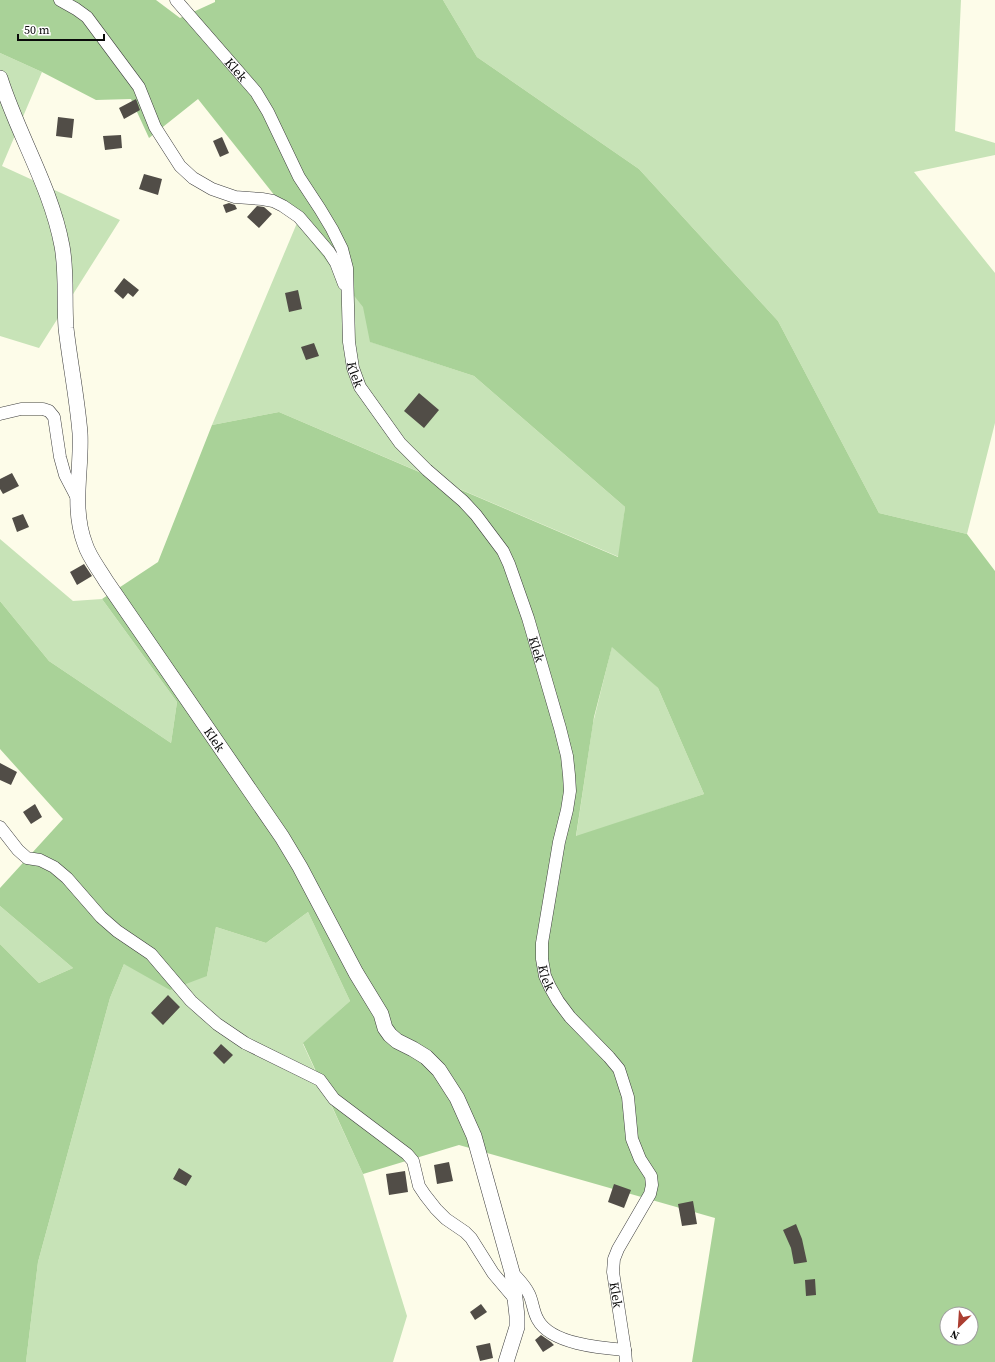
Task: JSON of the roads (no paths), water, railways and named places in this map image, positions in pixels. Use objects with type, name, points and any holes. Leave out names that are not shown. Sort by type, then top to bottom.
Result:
[{"type":"street","points":[[60,0],[76,8],[87,17],[139,87],[156,127],[180,166],[193,178],[212,189],[235,197],[273,201],[299,217],[329,252],[336,263],[348,298]]},
{"type":"street","name":"Klek","points":[[176,0],[256,92],[268,112],[299,177],[320,209],[342,249],[347,268],[349,342],[353,368],[360,387],[400,443],[427,470],[463,501],[476,515],[503,551],[528,618],[567,756],[570,791],[559,842],[542,943],[542,959],[545,976],[556,997],[570,1016],[619,1069],[628,1097],[632,1139],[640,1159],[651,1176],[652,1186],[650,1194],[614,1259],[614,1286],[626,1356]]},
{"type":"street","name":"Klek","points":[[0,78],[7,99],[49,199],[62,246],[65,274],[66,327],[80,434],[77,498],[78,516],[85,546],[106,581],[282,837],[300,867],[356,973],[381,1014],[387,1031],[397,1042],[426,1057],[439,1070],[457,1098],[474,1136],[512,1272],[517,1327],[506,1362]]},
{"type":"street","points":[[0,414],[21,409],[43,409],[54,417],[60,457],[65,475],[77,498]]},
{"type":"street","points":[[0,828],[18,850],[27,858],[40,860],[54,867],[67,878],[101,917],[117,931],[141,946],[150,954],[191,1002],[217,1024],[245,1043],[320,1080],[334,1099],[406,1154],[413,1161],[419,1186],[425,1195],[446,1219],[471,1238],[493,1273],[515,1299]]},
{"type":"street","points":[[512,1272],[529,1294],[540,1324],[568,1341],[626,1356]]}]
